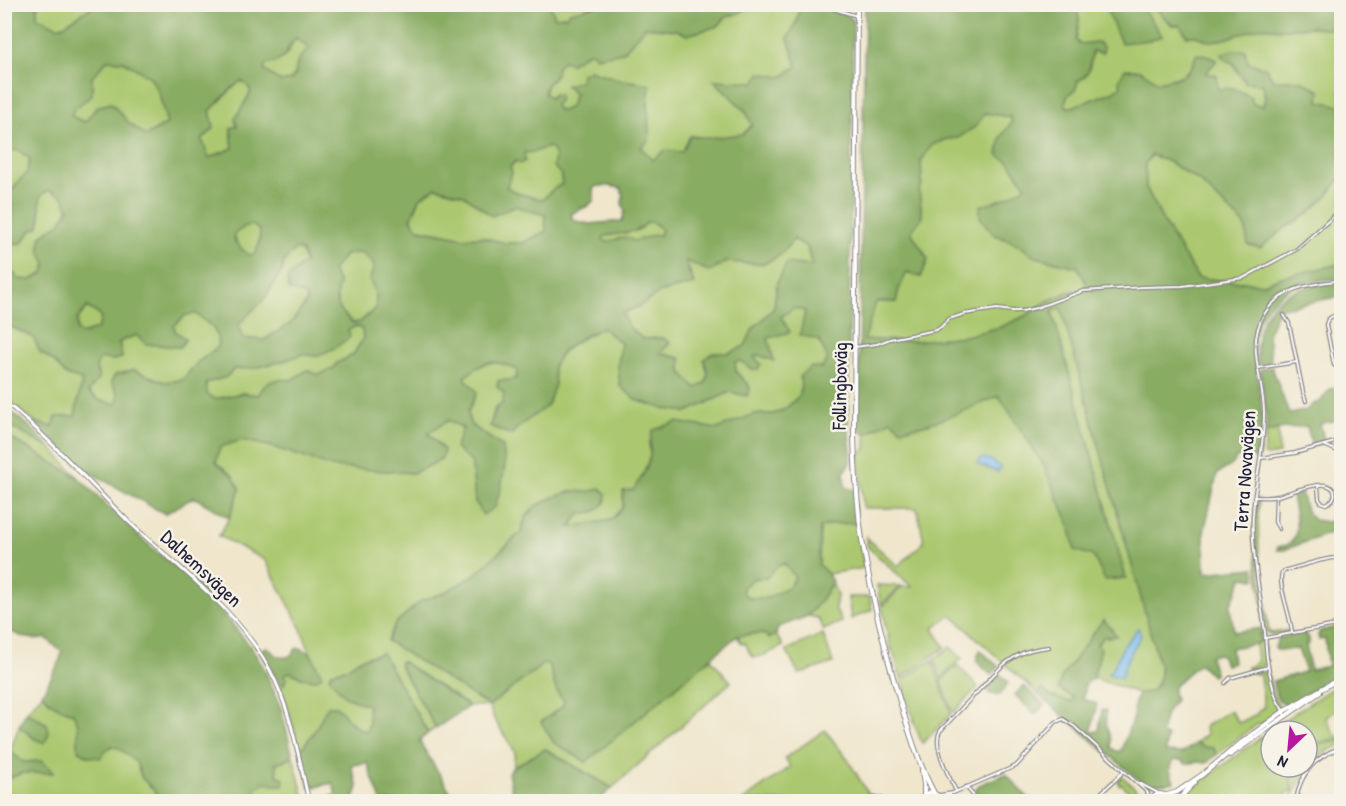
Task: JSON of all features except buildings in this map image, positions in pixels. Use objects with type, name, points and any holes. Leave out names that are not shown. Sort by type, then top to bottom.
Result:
[{"type":"main road","name":"Follingboväg","points":[[857,4],[854,435],[858,505],[875,610],[884,648],[906,722],[941,801]]},
{"type":"main road","points":[[1150,801],[1160,794],[1167,795],[1177,792],[1284,714],[1341,677]]},
{"type":"main road","name":"Follingboväg","points":[[921,760],[924,785],[921,799]]},
{"type":"main road","points":[[1167,795],[1174,801],[1202,775]]},
{"type":"main road","points":[[921,799],[929,792],[936,794]]},
{"type":"street","points":[[833,4],[834,9],[857,16]]},
{"type":"street","points":[[855,347],[923,334],[936,330],[949,319],[964,314],[998,309],[1022,311],[1083,291],[1182,286],[1243,278],[1297,249],[1335,215],[1341,204]]},
{"type":"street","name":"Terra Novavägen","points":[[1284,714],[1274,692],[1268,667],[1252,530],[1264,426],[1255,345],[1258,327],[1265,313],[1281,296],[1300,287],[1341,280]]},
{"type":"street","points":[[1341,314],[1330,317],[1326,325],[1334,364],[1341,370]]},
{"type":"street","points":[[1284,315],[1289,323],[1306,401]]},
{"type":"street","points":[[1257,368],[1297,362]]},
{"type":"street","name":"Dalhemsvägen","points":[[4,401],[56,447],[127,519],[242,627],[271,672],[285,705],[309,801]]},
{"type":"street","points":[[1261,458],[1295,453],[1341,440]]},
{"type":"street","points":[[1324,445],[1341,453]]},
{"type":"street","points":[[1254,498],[1276,496],[1311,487],[1324,485],[1332,489],[1335,494],[1332,501],[1326,504],[1321,502],[1318,486]]},
{"type":"street","points":[[1276,496],[1275,522],[1279,529]]},
{"type":"street","points":[[1292,633],[1281,575],[1286,570],[1341,558]]},
{"type":"street","points":[[1265,638],[1341,624]]},
{"type":"street","points":[[954,792],[939,749],[937,738],[940,730],[1011,659],[1031,648],[1049,646]]},
{"type":"street","points":[[1225,683],[1230,678],[1268,667]]},
{"type":"street","points":[[936,794],[954,792],[1016,766],[1056,722],[1064,719],[1136,781],[1147,792],[1150,801]]},
{"type":"street","points":[[1296,801],[1300,782],[1310,766],[1321,756],[1341,747]]},
{"type":"street","points":[[1091,801],[1124,771]]},
{"type":"street","points":[[1136,781],[1160,794]]},
{"type":"street","points":[[966,787],[979,801]]},
{"type":"street","points":[[941,801],[954,792]]},
{"type":"street","points":[[864,801],[876,797],[888,801]]},
{"type":"green space","points":[[39,4],[97,5],[62,26],[56,26],[37,17]]},
{"type":"green space","points":[[97,4],[550,4],[555,17],[567,16],[570,12],[601,5],[748,5],[742,12],[726,17],[718,26],[687,35],[677,30],[645,27],[623,52],[596,57],[592,52],[588,52],[571,63],[562,61],[557,67],[556,74],[547,84],[544,93],[550,98],[554,94],[559,95],[559,101],[555,105],[558,110],[563,111],[570,107],[575,93],[566,85],[580,81],[581,74],[589,70],[620,80],[650,85],[649,140],[641,148],[653,160],[665,150],[682,152],[690,136],[708,138],[743,134],[752,125],[746,112],[714,80],[755,82],[760,73],[782,77],[797,66],[788,38],[799,14],[800,5],[832,5],[837,13],[848,15],[853,20],[848,427],[851,457],[848,468],[844,472],[845,487],[854,490],[856,523],[832,524],[820,528],[819,565],[832,582],[820,601],[808,616],[778,627],[776,635],[769,638],[758,634],[737,636],[586,762],[554,743],[541,722],[563,706],[564,701],[556,688],[549,665],[545,663],[489,706],[387,641],[395,624],[421,601],[444,593],[473,576],[520,533],[526,517],[536,506],[573,491],[585,492],[601,489],[606,494],[605,503],[596,511],[580,514],[570,527],[611,520],[623,507],[623,491],[633,490],[646,469],[653,430],[677,422],[717,429],[755,414],[774,414],[785,409],[800,395],[800,376],[811,367],[822,368],[828,359],[819,340],[800,335],[805,311],[794,308],[781,317],[790,332],[768,338],[774,361],[759,355],[754,357],[761,364],[757,370],[740,361],[735,362],[736,372],[750,387],[747,396],[730,392],[687,412],[665,409],[636,400],[620,386],[618,366],[621,343],[602,328],[563,350],[553,367],[555,384],[548,405],[511,435],[490,426],[496,408],[502,404],[504,393],[497,387],[498,381],[516,379],[517,370],[495,362],[484,364],[464,377],[477,392],[468,412],[470,424],[503,447],[505,465],[501,488],[495,507],[483,515],[475,501],[472,463],[455,448],[463,428],[449,420],[428,433],[444,451],[442,458],[413,473],[332,467],[273,447],[242,440],[220,447],[216,462],[233,476],[240,489],[229,518],[194,497],[165,514],[80,467],[34,422],[53,427],[56,417],[75,416],[82,380],[66,375],[53,361],[40,352],[33,337],[5,324],[5,266],[8,266],[18,279],[31,280],[44,273],[46,264],[40,251],[41,236],[60,223],[69,209],[63,196],[49,190],[41,195],[39,227],[31,230],[22,243],[11,244],[7,225],[13,206],[9,196],[16,184],[27,173],[30,159],[18,150],[5,152],[4,5],[39,5],[37,17],[56,26],[62,26]],"holes":[[[296,38],[309,49],[299,60],[296,74],[291,80],[281,82],[264,70],[265,65],[278,61]],[[107,60],[123,61],[150,77],[159,93],[167,124],[146,136],[129,123],[111,103],[97,107],[85,122],[71,116],[74,109],[92,95],[92,77]],[[241,81],[251,92],[235,119],[237,126],[231,128],[233,148],[209,158],[202,140],[214,128],[210,111]],[[548,147],[552,149],[555,157],[553,166],[561,175],[562,184],[543,200],[520,194],[506,187],[512,173],[510,167],[515,161],[520,164],[525,161],[524,153]],[[597,186],[621,188],[622,204],[625,210],[622,221],[589,224],[572,220],[572,213],[588,206],[594,200],[593,189]],[[436,187],[464,195],[492,216],[515,206],[545,215],[546,231],[523,243],[505,243],[482,237],[465,238],[419,229],[411,219],[420,198]],[[647,222],[652,222],[661,230],[659,235],[634,241],[626,237],[606,242],[603,239],[605,236],[634,231]],[[252,225],[260,230],[260,240],[253,255],[248,255],[235,242],[234,234],[246,226]],[[794,239],[807,247],[812,266],[787,263],[777,282],[774,308],[753,329],[745,346],[729,353],[712,353],[704,359],[708,374],[705,384],[696,388],[681,372],[681,358],[660,353],[670,343],[663,338],[643,339],[630,328],[622,313],[640,306],[661,292],[694,284],[686,261],[709,271],[727,262],[763,264],[779,256]],[[296,249],[302,251],[305,262],[287,279],[289,290],[305,295],[307,302],[290,324],[264,340],[242,338],[239,324],[264,299],[282,271],[284,261]],[[361,252],[374,265],[370,280],[376,296],[376,308],[360,322],[353,323],[338,306],[339,283],[332,271],[345,255]],[[87,307],[100,315],[101,320],[97,329],[82,334],[77,331],[77,320]],[[196,314],[215,331],[218,347],[198,362],[182,380],[164,382],[134,370],[115,375],[111,382],[118,394],[117,404],[99,400],[88,392],[99,378],[96,368],[100,358],[112,360],[122,358],[119,342],[136,335],[146,344],[180,347],[186,339],[175,331],[174,326],[186,315]],[[356,326],[362,329],[363,339],[353,355],[337,363],[333,369],[318,375],[307,370],[291,380],[272,381],[258,395],[243,393],[215,399],[207,394],[206,383],[226,377],[234,369],[255,368],[302,354],[316,356],[333,349],[350,337],[348,330]],[[784,563],[795,577],[790,586],[768,598],[749,598],[743,593],[743,587],[754,578],[766,578],[775,568]]]},
{"type":"green space","points":[[1197,4],[1208,7],[1219,4],[1341,5],[1341,27],[1283,29],[1261,27],[1225,39],[1211,41],[1196,36],[1187,36],[1180,25],[1172,25],[1153,6],[1143,8],[1162,36],[1150,40],[1121,43],[1105,5]]},
{"type":"green space","points":[[550,5],[601,5],[567,16],[555,17]]},
{"type":"green space","points":[[748,5],[800,5],[799,14],[788,38],[797,66],[782,77],[756,82],[715,80],[746,112],[752,125],[743,135],[708,138],[691,136],[682,152],[653,160],[641,148],[649,85],[620,80],[589,70],[580,81],[566,86],[575,93],[570,107],[563,111],[558,110],[550,98],[544,94],[547,84],[552,80],[562,61],[571,63],[588,52],[623,52],[645,27],[677,30],[687,35],[718,26],[726,17],[742,12]]},
{"type":"green space","points":[[865,5],[1078,5],[1079,20],[1076,40],[1079,44],[1098,42],[1103,47],[1103,53],[1092,51],[1089,69],[1085,76],[1077,82],[1076,89],[1068,95],[1065,103],[1067,107],[1112,92],[1121,86],[1119,80],[1125,69],[1140,70],[1158,82],[1183,75],[1191,68],[1196,54],[1210,56],[1217,60],[1206,73],[1217,75],[1218,89],[1233,88],[1250,96],[1253,104],[1263,106],[1265,98],[1263,85],[1245,82],[1232,62],[1227,61],[1221,54],[1233,50],[1245,50],[1248,63],[1266,68],[1273,80],[1301,80],[1320,91],[1319,101],[1341,106],[1341,177],[1327,196],[1308,214],[1285,228],[1260,248],[1248,245],[1245,225],[1199,181],[1169,162],[1152,155],[1145,163],[1146,187],[1165,225],[1198,278],[1263,284],[1282,277],[1341,264],[1341,278],[1300,284],[1280,295],[1269,305],[1256,328],[1254,352],[1262,416],[1259,458],[1237,457],[1232,465],[1217,474],[1204,532],[1205,573],[1254,568],[1256,579],[1243,577],[1230,606],[1234,632],[1262,628],[1263,632],[1259,634],[1260,642],[1231,648],[1233,663],[1225,665],[1222,656],[1218,654],[1210,656],[1215,674],[1212,676],[1200,664],[1180,680],[1174,687],[1175,700],[1166,713],[1161,734],[1167,736],[1165,752],[1182,753],[1196,743],[1214,748],[1216,755],[1206,763],[1186,764],[1181,760],[1174,760],[1170,770],[1174,782],[1148,786],[1038,694],[1042,688],[1050,696],[1069,702],[1073,700],[1073,697],[1058,689],[1061,678],[1104,620],[1117,636],[1103,637],[1097,644],[1101,649],[1093,678],[1087,682],[1081,698],[1097,704],[1091,732],[1099,731],[1102,710],[1106,710],[1106,725],[1111,747],[1116,751],[1121,751],[1134,714],[1138,693],[1150,692],[1157,685],[1161,671],[1061,308],[1052,311],[1126,578],[1105,580],[1093,556],[1075,550],[1069,524],[1043,464],[999,396],[951,416],[914,427],[901,429],[891,420],[866,434],[858,428]],"holes":[[[985,113],[1010,117],[1012,122],[1001,137],[998,155],[1009,162],[1026,186],[1004,198],[980,206],[980,217],[993,234],[1017,244],[1036,257],[1078,267],[1086,283],[1084,289],[1068,292],[1046,302],[1025,316],[1001,327],[965,336],[917,341],[864,340],[876,302],[896,302],[907,272],[921,277],[928,259],[911,232],[922,217],[919,191],[922,184],[921,161],[932,145],[946,139],[958,138],[976,126]]]},
{"type":"green space","points":[[1078,5],[1105,5],[1110,15],[1162,36],[1143,8],[1154,6],[1172,25],[1180,25],[1187,36],[1196,36],[1211,41],[1225,39],[1261,27],[1325,29],[1341,27],[1341,106],[1319,101],[1301,80],[1273,80],[1266,68],[1248,63],[1233,50],[1221,55],[1232,62],[1238,73],[1263,85],[1265,98],[1263,106],[1218,89],[1205,73],[1217,60],[1196,55],[1191,68],[1182,75],[1158,82],[1140,70],[1112,92],[1067,107],[1065,103],[1068,95],[1076,89],[1077,82],[1085,76],[1089,69],[1092,51],[1103,53],[1079,44],[1076,40],[1079,20]]},
{"type":"green space","points":[[296,37],[309,49],[291,80],[281,82],[264,70],[265,65],[283,58]]},
{"type":"green space","points":[[108,59],[123,61],[150,76],[159,93],[167,124],[146,136],[129,123],[111,103],[97,107],[85,123],[71,116],[74,109],[92,95],[92,77]]},
{"type":"green space","points":[[241,80],[251,92],[235,119],[237,126],[231,128],[233,148],[209,158],[202,140],[214,128],[210,111]]},
{"type":"green space","points":[[985,113],[1010,117],[1012,122],[1001,137],[1009,162],[1026,186],[1004,198],[980,206],[1017,244],[1036,257],[1078,267],[1086,283],[1085,289],[1068,292],[1001,327],[965,336],[917,341],[863,340],[876,301],[896,302],[907,272],[921,277],[928,260],[911,232],[922,217],[919,191],[922,184],[921,161],[932,145],[946,139],[958,138],[976,126]]},
{"type":"green space","points":[[548,147],[552,149],[556,157],[562,184],[544,200],[520,194],[506,187],[512,173],[510,167],[524,153]]},
{"type":"green space","points":[[18,150],[30,159],[27,173],[16,184],[12,212],[5,223],[5,152]]},
{"type":"green space","points":[[1152,155],[1169,162],[1199,181],[1245,225],[1285,228],[1308,214],[1327,196],[1341,177],[1341,264],[1282,277],[1263,284],[1198,278],[1165,225],[1146,187],[1145,163]]},
{"type":"green space","points":[[436,187],[464,195],[492,216],[514,206],[545,215],[546,231],[523,243],[505,243],[482,237],[465,238],[419,229],[411,220],[420,198]]},
{"type":"green space","points":[[49,190],[63,196],[69,209],[60,223],[41,236],[40,251],[46,264],[44,273],[31,280],[18,279],[8,266],[5,266],[4,232],[22,243],[41,218],[39,203],[41,195]]},
{"type":"green space","points":[[647,222],[658,226],[661,230],[659,235],[634,241],[622,239],[606,242],[602,239],[605,236],[638,230]]},
{"type":"green space","points":[[252,225],[260,230],[258,250],[253,255],[240,248],[234,234]]},
{"type":"green space","points":[[794,239],[807,247],[812,267],[777,282],[774,308],[753,329],[745,346],[705,359],[708,374],[705,384],[696,388],[659,353],[670,343],[663,338],[643,339],[630,328],[622,313],[640,306],[661,292],[694,284],[686,260],[709,271],[727,262],[763,264],[779,256]]},
{"type":"green space","points":[[296,249],[302,251],[307,302],[290,324],[264,340],[242,338],[239,324],[264,299],[282,271],[284,261]]},
{"type":"green space","points":[[361,252],[374,265],[370,280],[376,296],[376,308],[360,322],[353,323],[338,306],[339,283],[331,272],[345,255]]},
{"type":"green space","points":[[1341,282],[1341,296],[1278,309],[1268,333],[1271,363],[1259,365],[1257,351],[1260,328],[1270,309],[1288,294],[1300,289]]},
{"type":"green space","points":[[87,307],[100,315],[101,320],[97,329],[82,334],[77,331],[77,320]]},
{"type":"green space","points":[[793,308],[805,310],[828,359],[822,368],[801,385],[800,395],[785,409],[774,414],[755,414],[717,429],[697,426],[649,442],[650,456],[642,477],[623,507],[611,520],[570,527],[580,514],[596,511],[601,489],[585,492],[573,491],[536,506],[526,517],[520,533],[473,576],[444,593],[421,601],[395,624],[387,641],[549,665],[556,688],[564,701],[563,706],[541,722],[586,762],[710,658],[731,682],[612,788],[546,749],[513,767],[515,752],[494,719],[489,706],[469,706],[401,661],[399,664],[436,728],[428,733],[382,653],[360,659],[345,669],[332,672],[330,677],[346,695],[368,705],[367,732],[356,727],[344,714],[328,706],[314,732],[300,751],[278,682],[284,684],[284,675],[289,672],[304,678],[322,676],[300,626],[265,560],[219,536],[240,489],[216,462],[220,447],[242,440],[382,470],[413,473],[444,450],[428,433],[448,420],[463,428],[465,456],[472,463],[475,501],[503,447],[470,424],[468,412],[477,392],[464,377],[483,363],[503,363],[517,370],[516,379],[504,393],[502,405],[495,408],[490,426],[511,435],[555,384],[553,369],[559,356],[572,344],[602,328],[621,343],[618,366],[665,409],[687,412],[730,392],[750,387],[736,372],[735,362],[740,361],[752,369],[754,357],[759,355],[766,358],[768,337],[789,332],[781,317]]},
{"type":"green space","points":[[1061,308],[1156,649],[1160,677],[1150,692],[1138,693],[1093,678],[1101,649],[1097,645],[1103,637],[1110,637],[1104,620],[1073,701],[1069,702],[1050,696],[1042,689],[1038,694],[951,615],[933,629],[945,647],[901,678],[891,649],[882,607],[902,587],[912,587],[868,547],[866,537],[898,566],[924,542],[917,508],[863,508],[859,454],[866,449],[866,434],[891,420],[1052,311]]},
{"type":"green space","points":[[196,314],[215,331],[218,347],[198,362],[182,380],[164,382],[134,370],[118,394],[118,405],[99,400],[88,392],[99,378],[96,368],[100,358],[112,360],[122,358],[119,342],[136,335],[146,344],[180,347],[174,326],[186,315]]},
{"type":"green space","points":[[4,324],[33,337],[40,352],[53,361],[66,375],[82,380],[75,416],[53,427],[34,422],[5,397]]},
{"type":"green space","points":[[356,326],[362,329],[363,339],[353,355],[337,363],[333,369],[318,375],[307,370],[291,381],[272,381],[258,395],[243,393],[215,399],[206,394],[206,383],[226,377],[234,369],[255,368],[302,354],[316,356]]},
{"type":"green space","points":[[1272,367],[1289,414],[1305,411],[1313,404],[1320,402],[1330,389],[1341,387],[1341,419],[1320,424],[1325,443],[1312,446],[1307,426],[1278,429],[1266,433],[1266,410],[1260,371]]},
{"type":"green space","points":[[4,406],[49,446],[43,445],[5,423]]},
{"type":"green space","points":[[5,423],[43,445],[49,446],[79,478],[5,435]]},
{"type":"green space","points":[[1278,429],[1279,454],[1266,456],[1264,454],[1266,433]]},
{"type":"green space","points":[[5,435],[79,478],[144,541],[198,586],[250,646],[264,668],[281,709],[293,757],[276,763],[277,775],[284,779],[283,785],[265,782],[255,790],[254,801],[161,801],[142,778],[136,762],[119,748],[111,746],[100,758],[88,756],[78,750],[78,724],[73,713],[56,706],[42,694],[59,663],[62,652],[46,638],[20,636],[5,629],[5,605],[10,596],[4,592]]},
{"type":"green space","points":[[1301,493],[1306,511],[1314,520],[1328,522],[1341,513],[1341,529],[1284,550],[1277,550],[1278,547],[1291,542],[1295,536],[1296,519],[1292,496]]},
{"type":"green space","points":[[1257,499],[1259,499],[1259,562],[1269,631],[1271,633],[1291,631],[1278,635],[1271,634],[1266,631],[1254,528]]},
{"type":"green space","points":[[856,523],[864,568],[828,574],[819,565],[820,528],[832,524]]},
{"type":"green space","points":[[784,563],[796,577],[790,586],[768,598],[749,598],[743,593],[743,587],[754,578],[766,578],[775,568]]},
{"type":"green space","points":[[832,582],[837,595],[835,609],[842,622],[823,630],[818,618],[808,616]]},
{"type":"green space","points":[[877,585],[901,586],[881,605]]},
{"type":"green space","points":[[848,597],[870,597],[872,610],[851,619]]},
{"type":"green space","points":[[1341,626],[1341,672],[1289,705],[1281,702],[1273,681],[1304,672],[1305,669],[1298,649],[1277,650],[1275,648],[1278,638],[1306,633],[1309,639],[1309,644],[1306,644],[1310,670],[1328,666],[1325,639],[1319,640],[1320,631]]},
{"type":"green space","points":[[1263,632],[1265,662],[1259,667],[1248,670],[1247,667],[1257,661],[1255,644],[1260,642],[1259,634]]},
{"type":"green space","points":[[761,633],[769,638],[776,635],[783,646],[764,655],[753,657],[745,643],[742,644],[737,636]]},
{"type":"green space","points":[[823,634],[833,663],[799,674],[786,650]]},
{"type":"green space","points":[[267,647],[284,658],[291,655],[298,647],[310,653],[322,676],[315,680],[289,672],[284,675],[286,679],[284,685],[278,682],[261,650]]},
{"type":"green space","points":[[950,647],[962,658],[941,679],[934,659]]},
{"type":"green space","points":[[980,650],[999,667],[991,675],[976,661]]},
{"type":"green space","points":[[382,653],[428,733],[419,741],[456,801],[381,801],[367,763],[351,765],[358,787],[353,801],[318,801],[317,799],[336,795],[333,783],[309,788],[300,751],[314,732],[328,706],[336,706],[356,727],[367,732],[369,723],[368,705],[344,695],[329,677],[332,672],[345,669],[360,659]]},
{"type":"green space","points":[[932,660],[951,714],[922,743],[904,691],[906,690],[901,681]]},
{"type":"green space","points":[[401,661],[469,706],[436,728],[399,664]]},
{"type":"green space","points":[[957,665],[978,687],[954,712],[941,681]]},
{"type":"green space","points":[[1261,671],[1268,675],[1272,693],[1280,709],[1279,713],[1270,719],[1259,719],[1259,724],[1216,755],[1214,748],[1196,743],[1207,734],[1204,727],[1230,710],[1239,723],[1257,714],[1264,707],[1260,675],[1253,673]]},
{"type":"green space","points":[[999,674],[1008,682],[1000,695],[991,694],[984,688]]},
{"type":"green space","points":[[1341,682],[1341,706],[1326,718],[1341,741],[1335,739],[1319,742],[1319,719],[1286,719]]},
{"type":"green space","points":[[1024,686],[1045,705],[1035,714],[1015,695]]},
{"type":"green space","points":[[42,694],[56,706],[73,713],[78,724],[111,746],[119,748],[136,762],[142,778],[161,801],[5,802],[5,780],[22,773],[54,772],[42,761],[23,762],[10,751],[19,726],[35,739],[47,724],[26,712]]},
{"type":"green space","points":[[26,712],[47,724],[49,733],[45,743],[35,739],[19,726]]},
{"type":"green space","points":[[825,730],[848,760],[869,795],[859,801],[742,801],[790,767],[785,758]]},
{"type":"green space","points":[[1259,739],[1259,779],[1290,779],[1291,792],[1286,793],[1287,801],[1182,801],[1189,792]]},
{"type":"green space","points":[[1341,742],[1341,745],[1319,757],[1319,744]]},
{"type":"green space","points":[[545,749],[612,788],[603,796],[605,801],[473,801],[509,794],[512,791],[508,773],[513,767]]},
{"type":"green space","points":[[10,751],[23,762],[42,761],[54,773],[22,773],[5,780],[5,754]]},
{"type":"green space","points":[[293,757],[305,801],[254,802],[255,790],[277,775],[276,763]]},
{"type":"green space","points":[[1006,774],[1031,801],[983,801],[977,795],[975,790],[979,785]]},
{"type":"green space","points":[[1122,776],[1137,790],[1142,801],[1137,801],[1122,784],[1119,785],[1118,781]]},
{"type":"green space","points":[[1293,779],[1301,779],[1293,797]]},
{"type":"water","points":[[985,458],[1001,468],[998,472],[977,464],[980,459]]},
{"type":"water","points":[[1138,628],[1141,636],[1128,658],[1121,678],[1108,674],[1123,647]]}]
